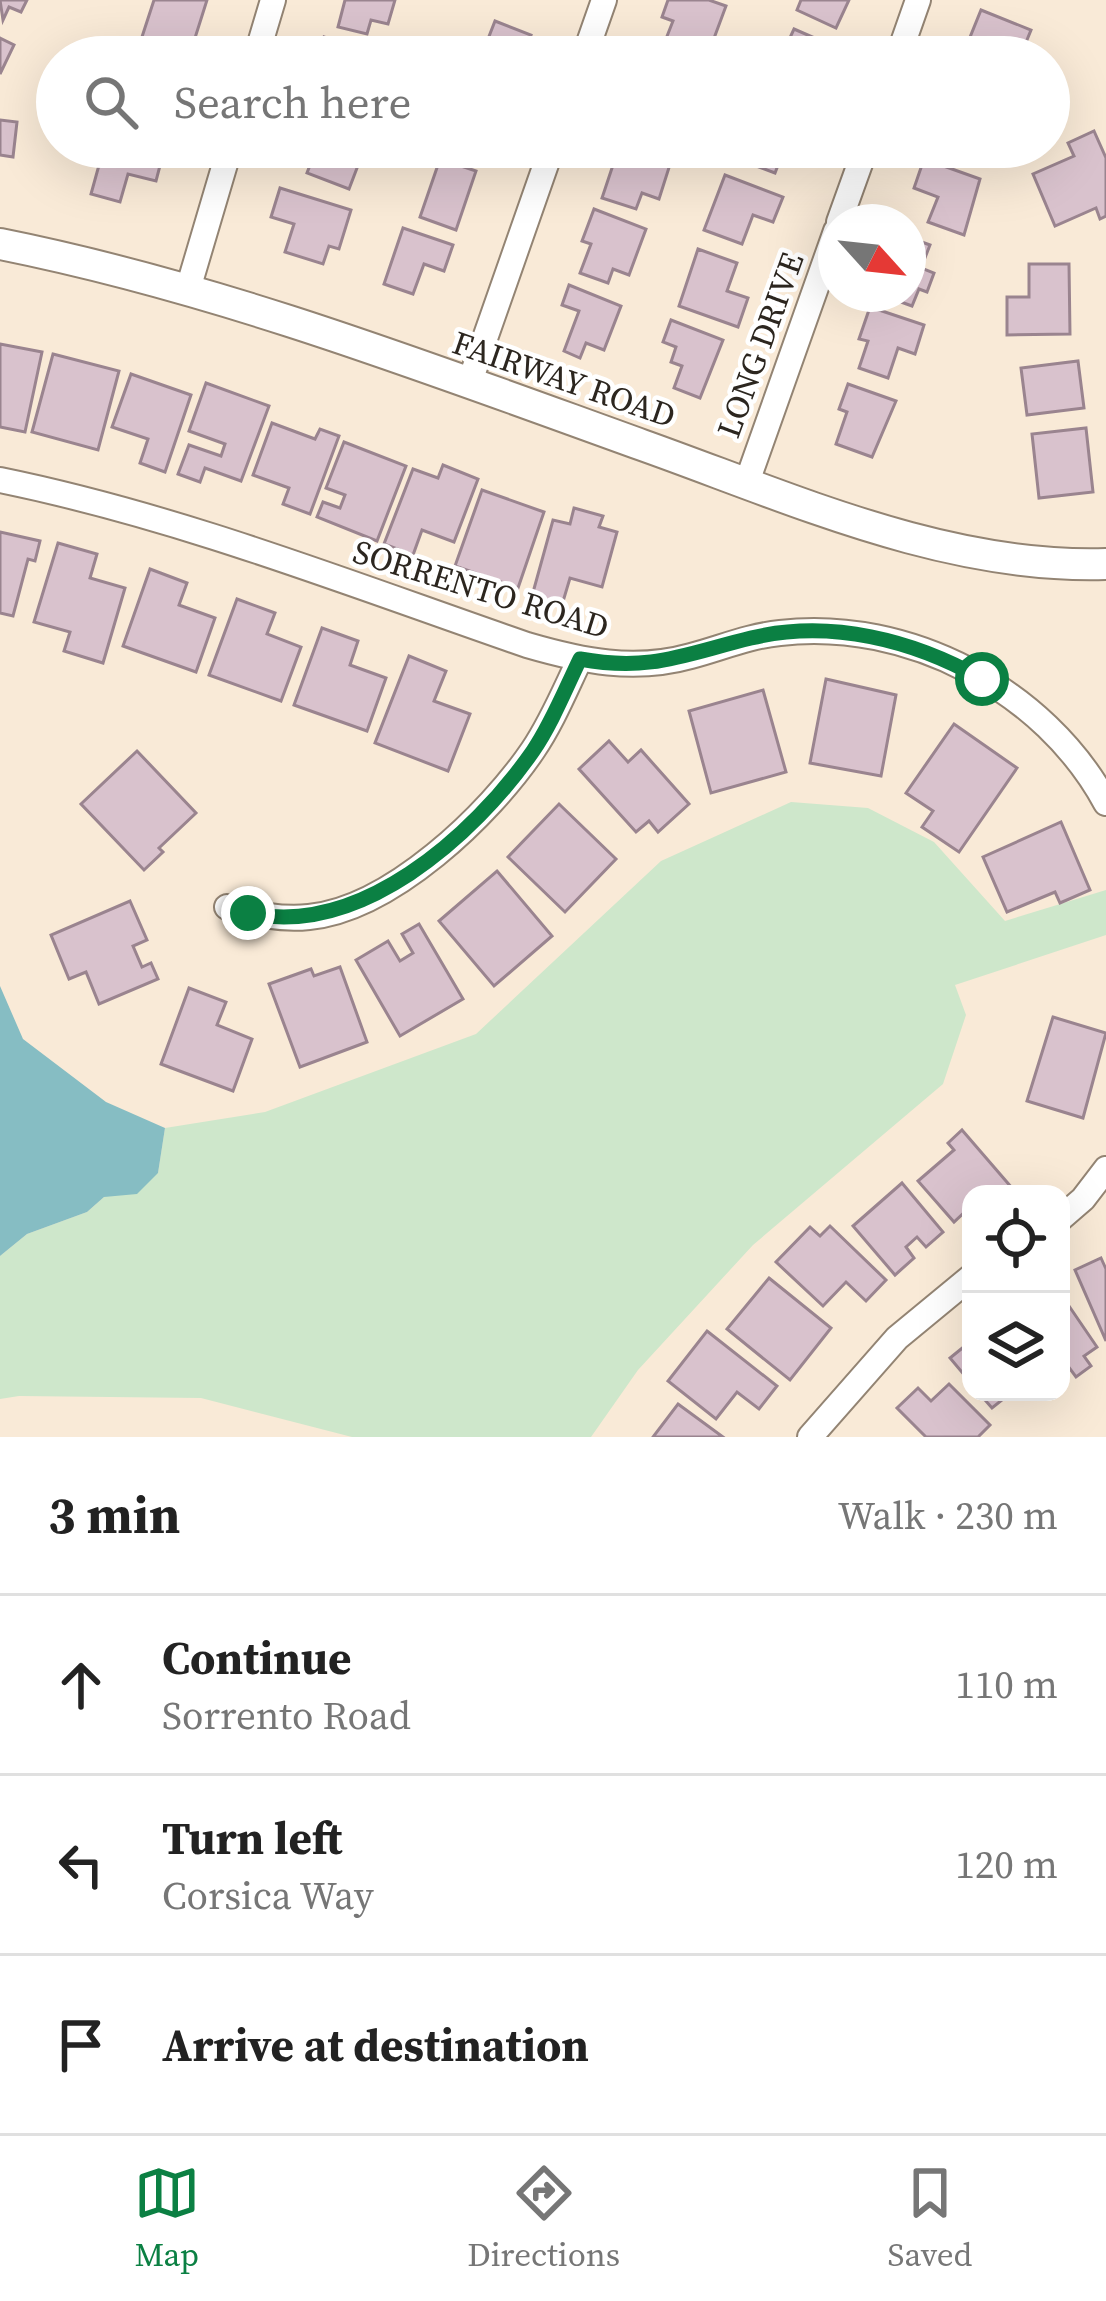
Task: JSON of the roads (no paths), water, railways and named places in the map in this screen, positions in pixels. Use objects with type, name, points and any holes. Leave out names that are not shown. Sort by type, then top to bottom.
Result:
[{"type":"street","points":[[262,36],[273,0]]},
{"type":"street","points":[[591,36],[604,0]]},
{"type":"street","points":[[905,36],[918,0]]},
{"type":"street","points":[[188,289],[224,168]]},
{"type":"street","points":[[469,383],[545,168]]},
{"type":"street","name":"LONG DRIVE","points":[[845,204],[858,168]]},
{"type":"street","name":"FAIRWAY ROAD","points":[[0,244],[188,289],[934,544],[1025,561],[1106,564]]},
{"type":"street","name":"LONG DRIVE","points":[[747,482],[818,282]]},
{"type":"street","name":"SORRENTO ROAD","points":[[0,480],[89,498],[177,525],[580,659],[608,664],[662,663],[750,638],[803,631],[867,635],[900,643],[955,663],[1028,709],[1081,764],[1106,803]]},
{"type":"street","points":[[227,907],[265,916],[311,917],[355,905],[410,872],[470,823],[514,776],[547,727],[580,659]]},
{"type":"street","points":[[1070,1210],[1106,1169]]},
{"type":"street","points":[[810,1437],[897,1338],[962,1284]]},
{"type":"water","points":[[0,986],[23,1039],[106,1102],[165,1128],[158,1173],[137,1194],[104,1197],[87,1212],[27,1234],[0,1256]]}]
